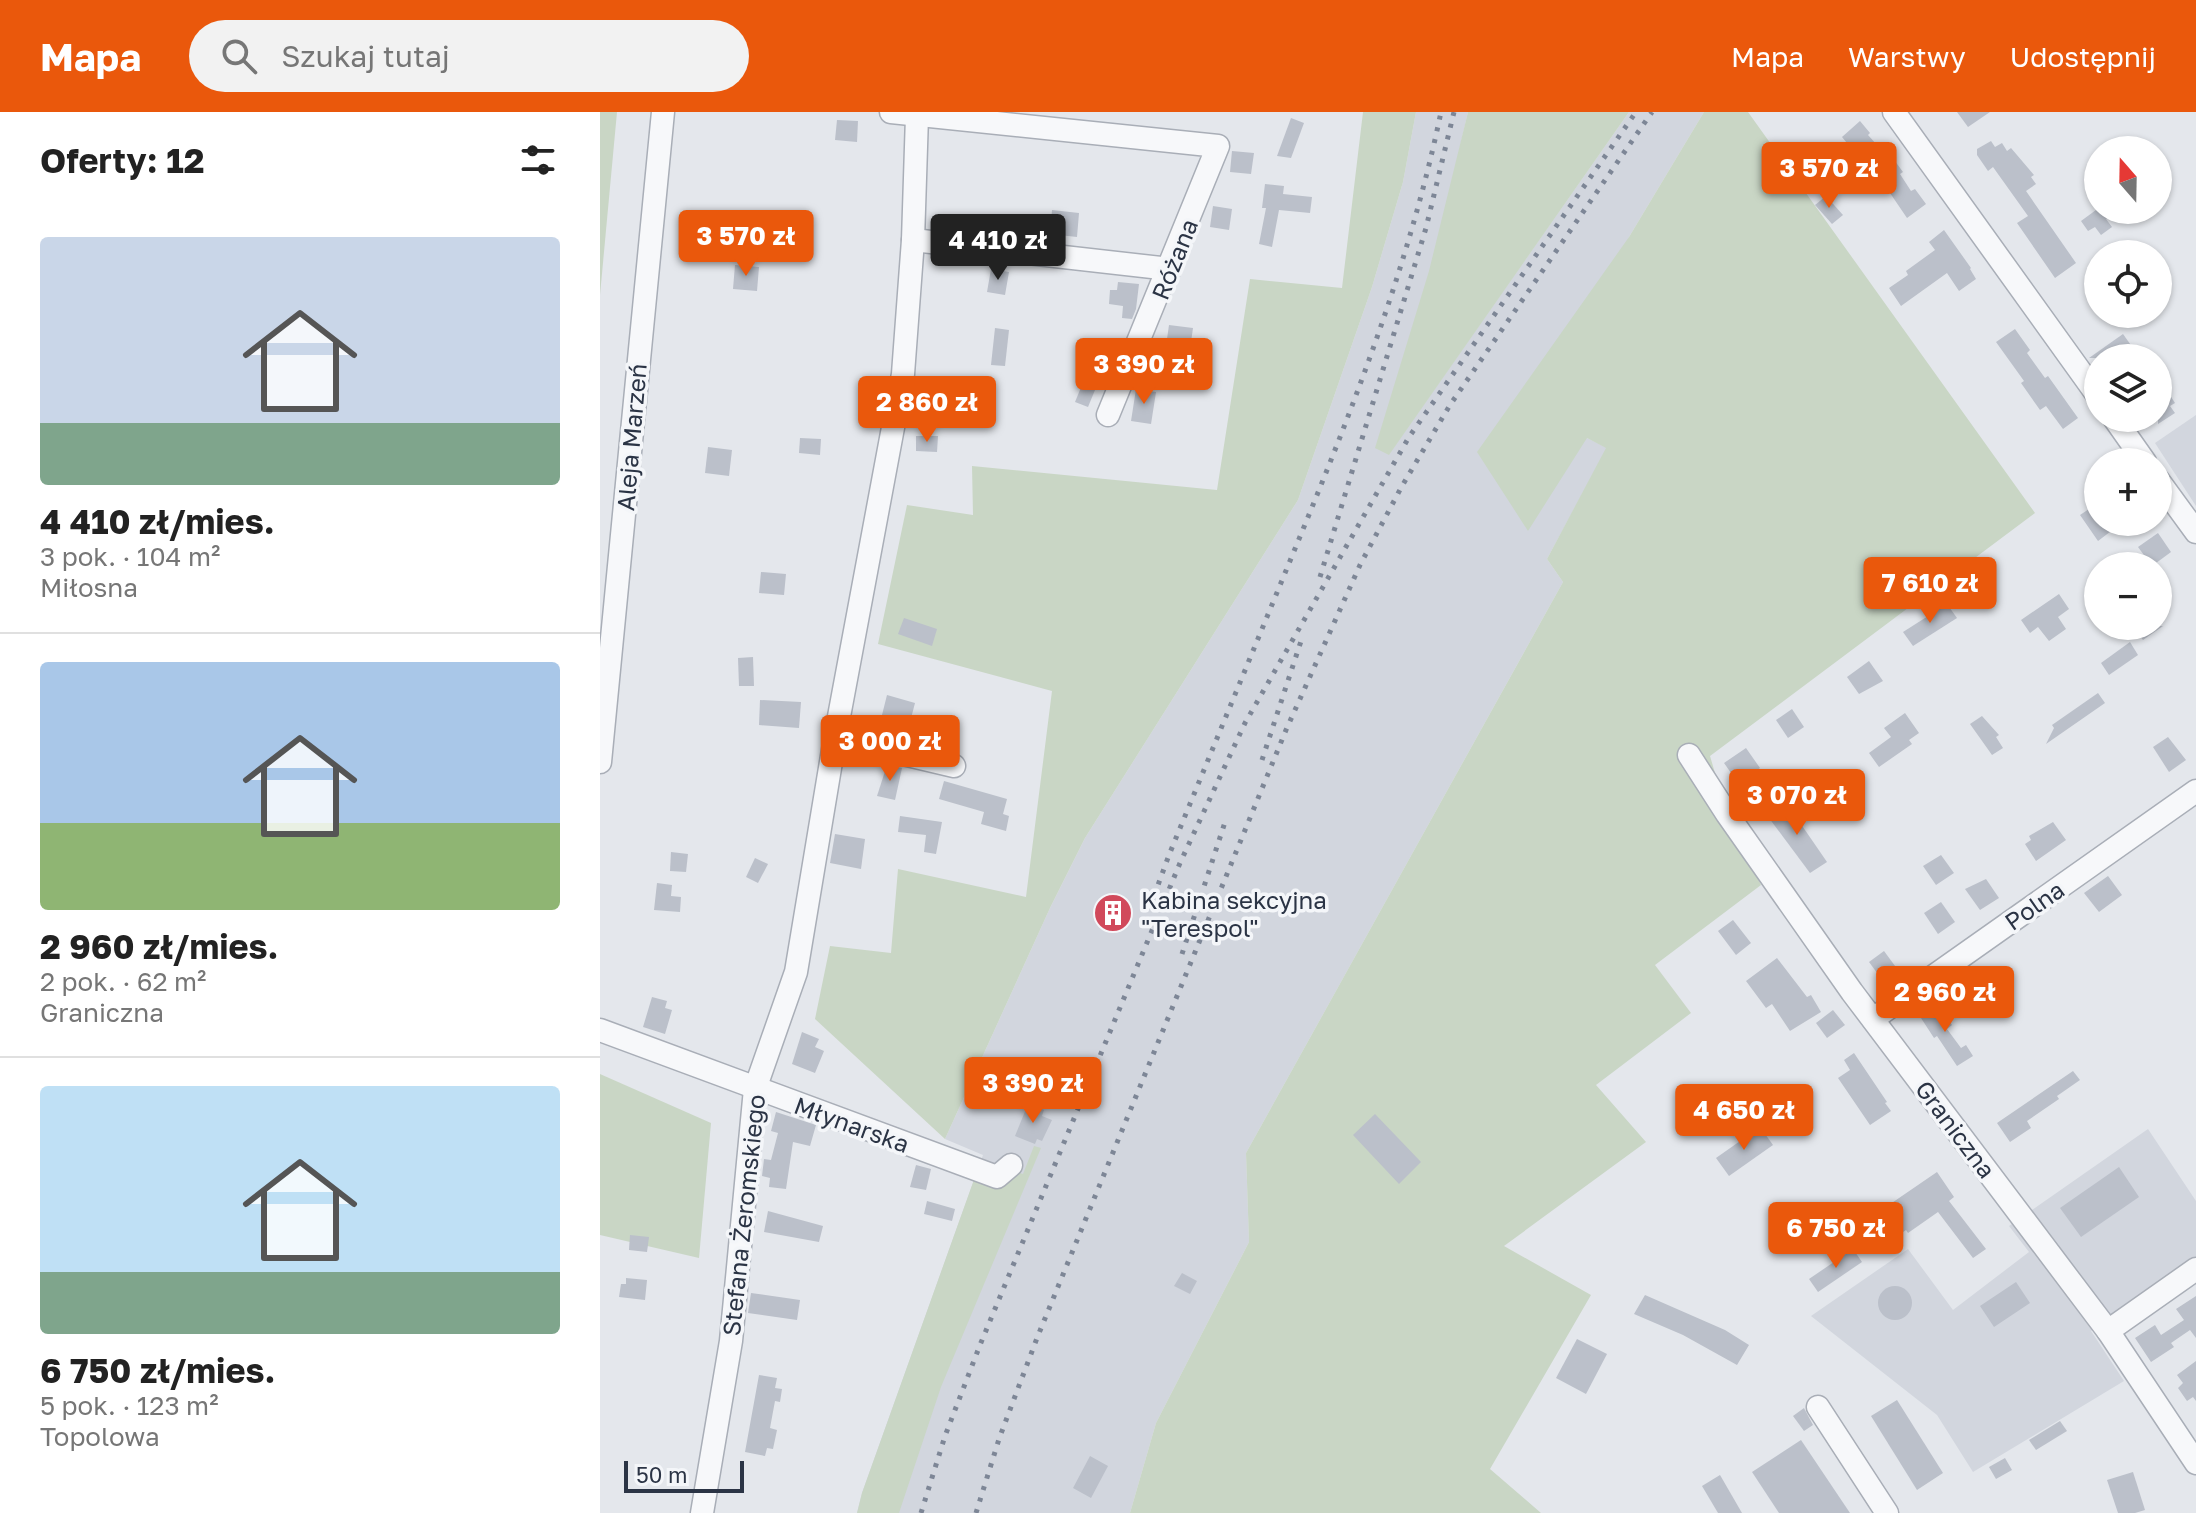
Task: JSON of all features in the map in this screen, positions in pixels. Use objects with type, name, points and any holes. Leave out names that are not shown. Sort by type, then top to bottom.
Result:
[{"type":"street","name":"Aleja Marzeń","points":[[600,762],[663,112]]},
{"type":"street","points":[[891,112],[917,116]]},
{"type":"street","points":[[1894,112],[2084,377]]},
{"type":"street","name":"Różana","points":[[917,116],[1218,146],[1108,415]]},
{"type":"street","name":"Stefana Żeromskiego","points":[[702,1513],[731,1341],[755,1089],[796,972],[835,738],[903,374],[913,240],[917,116]]},
{"type":"street","points":[[913,240],[1170,269]]},
{"type":"street","points":[[2172,499],[2196,532]]},
{"type":"street","points":[[835,738],[954,766]]},
{"type":"street","name":"Graniczna","points":[[1689,755],[1727,814],[1873,1019],[2108,1331],[2196,1463]]},
{"type":"street","name":"Polna","points":[[1873,1019],[2196,791]]},
{"type":"street","name":"Młynarska","points":[[600,1030],[997,1177],[1011,1165]]},
{"type":"street","points":[[2108,1331],[2196,1269]]},
{"type":"street","points":[[1818,1407],[1887,1513]]},
{"type":"shaded area","points":[[1416,112],[1468,112],[1389,454],[1629,112],[1704,112],[1629,237],[1587,438],[1607,448],[1547,559],[1563,582],[1246,1153],[1249,1242],[1156,1423],[1130,1513],[857,1513],[983,1155],[945,1139],[1085,838],[1298,500],[1372,287],[1403,182]]},
{"type":"shaded area","points":[[2196,415],[2196,506],[2172,469],[2172,448],[2158,448],[2155,443]]},
{"type":"shaded area","points":[[2148,1129],[2196,1201],[2196,1261],[2091,1331],[2124,1381],[1973,1472],[1937,1415],[1811,1316],[1908,1249],[1953,1310],[2029,1252],[2009,1226]]},
{"type":"green space","points":[[600,112],[617,112],[600,295]]},
{"type":"green space","points":[[1363,112],[1416,112],[1403,182],[1372,287],[1298,500],[1085,838],[945,1139],[815,1019],[830,946],[891,953],[898,869],[1026,897],[1052,691],[878,644],[907,505],[973,515],[972,466],[1217,490],[1250,279],[1342,288]]},
{"type":"green space","points":[[1468,112],[1629,112],[1389,455],[1375,448],[1429,271]]},
{"type":"green space","points":[[1704,112],[1748,112],[2035,513],[1710,756],[1727,814],[1761,885],[1655,965],[1691,1013],[1596,1085],[1646,1142],[1504,1246],[1591,1295],[1490,1469],[1541,1513],[1130,1513],[1156,1423],[1249,1242],[1246,1153],[1563,582],[1547,559],[1606,448],[1587,438],[1528,531],[1477,452],[1629,237]]},
{"type":"green space","points":[[600,1074],[711,1123],[699,1258],[600,1235]]},
{"type":"green space","points":[[1034,1146],[1041,1148],[941,1387],[899,1513],[857,1513],[976,1174],[1011,1170],[1023,1174]]},
{"type":"building","points":[[1957,112],[1990,112],[1968,127]]},
{"type":"building","points":[[1291,118],[1304,123],[1291,158],[1277,156]]},
{"type":"building","points":[[837,120],[858,121],[857,142],[835,140]]},
{"type":"building","points":[[1860,121],[1870,133],[1868,135],[1886,155],[1889,153],[1903,172],[1900,174],[1911,191],[1915,189],[1926,204],[1907,218],[1873,168],[1868,171],[1845,145],[1847,143],[1842,137]]},
{"type":"building","points":[[1991,141],[1995,147],[2002,143],[2007,151],[2011,148],[2034,175],[2031,177],[2036,184],[2026,191],[2076,263],[2055,278],[2017,223],[2028,216],[1993,167],[1988,171],[1977,155],[1977,149]]},
{"type":"building","points":[[1232,151],[1254,153],[1251,174],[1230,172]]},
{"type":"building","points":[[1265,184],[1284,186],[1283,194],[1312,197],[1310,213],[1279,210],[1272,247],[1259,244],[1266,208],[1262,208]]},
{"type":"building","points":[[1826,196],[1843,215],[1832,224],[1815,205]]},
{"type":"building","points":[[1213,206],[1232,209],[1229,230],[1210,227]]},
{"type":"building","points":[[1052,210],[1079,213],[1077,237],[1050,234]]},
{"type":"building","points":[[2084,219],[2084,224],[2110,224],[2112,227],[2101,235],[2095,227],[2088,231],[2081,221]]},
{"type":"building","points":[[1944,230],[1976,279],[1959,291],[1947,273],[1901,306],[1889,288],[1935,250],[1929,242]]},
{"type":"building","points":[[735,265],[759,267],[757,291],[733,289]]},
{"type":"building","points":[[991,269],[1009,272],[1005,295],[987,292]]},
{"type":"building","points":[[1118,282],[1139,284],[1132,319],[1122,318],[1123,306],[1109,304],[1110,290],[1117,290]]},
{"type":"building","points":[[1169,325],[1193,328],[1190,349],[1166,346]]},
{"type":"building","points":[[995,328],[1009,330],[1005,366],[991,365]]},
{"type":"building","points":[[2015,329],[2030,350],[2027,353],[2078,418],[2063,429],[2046,406],[2040,410],[1996,342]]},
{"type":"building","points":[[2123,334],[2130,344],[2109,344]]},
{"type":"building","points":[[1089,368],[1102,373],[1088,407],[1075,402]]},
{"type":"building","points":[[1136,389],[1156,392],[1151,424],[1131,421]]},
{"type":"building","points":[[916,436],[938,436],[937,452],[916,451]]},
{"type":"building","points":[[800,438],[821,439],[820,455],[799,453]]},
{"type":"building","points":[[708,447],[732,450],[729,476],[705,473]]},
{"type":"building","points":[[2154,536],[2160,536],[2171,552],[2142,552],[2138,547]]},
{"type":"building","points":[[761,572],[786,574],[784,595],[759,593]]},
{"type":"building","points":[[2059,594],[2069,609],[2058,617],[2066,629],[2049,641],[2038,627],[2030,633],[2021,620]]},
{"type":"building","points":[[1947,604],[1957,618],[1913,646],[1903,632]]},
{"type":"building","points":[[904,618],[937,629],[932,646],[898,634]]},
{"type":"building","points":[[2130,642],[2138,655],[2109,675],[2101,663]]},
{"type":"building","points":[[753,657],[754,686],[739,686],[738,658]]},
{"type":"building","points":[[1869,661],[1883,681],[1859,694],[1847,677]]},
{"type":"building","points":[[2098,693],[2105,703],[2046,744],[2054,728],[2052,725]]},
{"type":"building","points":[[887,695],[915,703],[909,726],[881,719]]},
{"type":"building","points":[[760,700],[801,702],[799,728],[759,725]]},
{"type":"building","points":[[1792,709],[1804,727],[1788,738],[1776,720]]},
{"type":"building","points":[[1905,713],[1919,733],[1909,740],[1912,744],[1879,767],[1869,753],[1891,737],[1884,728]]},
{"type":"building","points":[[1982,716],[1999,735],[1996,737],[2003,748],[1992,755],[1970,724]]},
{"type":"building","points":[[2168,737],[2186,760],[2169,772],[2153,747]]},
{"type":"building","points":[[1746,748],[1760,768],[1746,778],[1736,780],[1724,763]]},
{"type":"building","points":[[887,765],[902,768],[895,800],[877,796]]},
{"type":"building","points":[[944,781],[1007,799],[1003,814],[1009,816],[1006,831],[981,824],[984,812],[939,799]]},
{"type":"building","points":[[1785,801],[1827,862],[1810,873],[1766,814]]},
{"type":"building","points":[[900,816],[942,822],[936,854],[924,852],[926,835],[898,832]]},
{"type":"building","points":[[2053,822],[2066,840],[2036,861],[2025,844],[2031,840],[2029,836]]},
{"type":"building","points":[[835,834],[865,839],[861,869],[830,863]]},
{"type":"building","points":[[671,852],[688,854],[686,872],[670,871]]},
{"type":"building","points":[[1941,855],[1954,873],[1936,885],[1923,866]]},
{"type":"building","points":[[755,858],[768,864],[758,883],[746,877]]},
{"type":"building","points":[[2108,876],[2122,895],[2099,912],[2084,893]]},
{"type":"building","points":[[1986,879],[1999,898],[1980,910],[1965,889]]},
{"type":"building","points":[[657,883],[672,885],[671,896],[681,897],[680,912],[654,910]]},
{"type":"building","points":[[1941,902],[1955,922],[1938,934],[1924,913]]},
{"type":"building","points":[[1733,920],[1751,943],[1736,955],[1718,931]]},
{"type":"building","points":[[1884,951],[1898,970],[1883,981],[1869,962]]},
{"type":"building","points":[[1777,958],[1807,997],[1811,995],[1821,1012],[1790,1031],[1772,1004],[1766,1008],[1746,981]]},
{"type":"building","points":[[652,997],[667,1001],[665,1008],[672,1010],[665,1034],[643,1027]]},
{"type":"building","points":[[1930,1005],[1933,1009],[1938,1006],[1952,1025],[1947,1029],[1961,1048],[1966,1045],[1973,1056],[1957,1066],[1921,1018],[1924,1016],[1921,1011]]},
{"type":"building","points":[[1833,1010],[1845,1025],[1827,1038],[1816,1023]]},
{"type":"building","points":[[802,1032],[819,1039],[815,1047],[824,1051],[815,1073],[792,1064]]},
{"type":"building","points":[[1854,1053],[1891,1111],[1870,1125],[1838,1078],[1850,1070],[1844,1060]]},
{"type":"building","points":[[2073,1071],[2080,1080],[2027,1121],[2031,1128],[2010,1142],[1997,1123]]},
{"type":"building","points":[[1028,1104],[1044,1110],[1042,1116],[1052,1120],[1042,1141],[1037,1139],[1035,1144],[1015,1136]]},
{"type":"building","points":[[776,1112],[816,1125],[810,1146],[793,1142],[786,1189],[769,1187],[770,1178],[762,1176],[764,1159],[771,1160],[778,1133],[771,1131]]},
{"type":"building","points":[[1375,1114],[1421,1162],[1399,1184],[1353,1135]]},
{"type":"building","points":[[1760,1127],[1773,1145],[1729,1176],[1716,1158]]},
{"type":"building","points":[[916,1165],[931,1169],[926,1190],[910,1187]]},
{"type":"building","points":[[2119,1167],[2139,1197],[2081,1237],[2060,1208]]},
{"type":"building","points":[[1937,1172],[1954,1197],[1949,1201],[1986,1249],[1973,1258],[1938,1212],[1881,1247],[1864,1222]]},
{"type":"building","points":[[927,1201],[955,1209],[952,1221],[924,1214]]},
{"type":"building","points":[[768,1211],[823,1226],[819,1242],[764,1232]]},
{"type":"building","points":[[630,1235],[649,1237],[647,1252],[629,1250]]},
{"type":"building","points":[[1853,1249],[1862,1262],[1818,1292],[1809,1279]]},
{"type":"building","points":[[1182,1273],[1197,1281],[1190,1294],[1174,1286]]},
{"type":"building","points":[[626,1278],[647,1280],[645,1300],[619,1297],[621,1284],[626,1284]]},
{"type":"building","points":[[2016,1282],[2030,1303],[1994,1327],[1980,1306]]},
{"type":"building","points":[[1895,1286],[1907,1291],[1912,1303],[1907,1315],[1895,1320],[1883,1315],[1878,1303],[1883,1291]]},
{"type":"building","points":[[751,1293],[800,1300],[797,1320],[748,1313]]},
{"type":"building","points":[[1645,1295],[1725,1330],[1749,1345],[1737,1365],[1683,1335],[1634,1314]]},
{"type":"building","points":[[2196,1296],[2196,1338],[2190,1330],[2171,1343],[2174,1347],[2151,1362],[2135,1338],[2155,1325],[2161,1335],[2184,1320],[2176,1309]]},
{"type":"building","points":[[1577,1339],[1607,1354],[1586,1394],[1556,1378]]},
{"type":"building","points":[[2196,1361],[2196,1401],[2193,1397],[2187,1401],[2178,1388],[2183,1383],[2177,1375]]},
{"type":"building","points":[[759,1375],[777,1378],[775,1388],[782,1389],[780,1402],[775,1401],[770,1428],[777,1430],[773,1449],[767,1448],[765,1456],[745,1452]]},
{"type":"building","points":[[1897,1400],[1943,1473],[1917,1490],[1871,1416]]},
{"type":"building","points":[[1804,1408],[1813,1425],[1804,1431],[1793,1416]]},
{"type":"building","points":[[2060,1421],[2067,1431],[2036,1450],[2029,1440]]},
{"type":"building","points":[[1801,1440],[1850,1513],[1779,1513],[1752,1472]]},
{"type":"building","points":[[1090,1456],[1108,1466],[1091,1498],[1073,1488]]},
{"type":"building","points":[[2005,1458],[2012,1470],[1996,1479],[1989,1467]]},
{"type":"building","points":[[2133,1472],[2145,1510],[2118,1513],[2107,1480]]},
{"type":"building","points":[[1720,1475],[1742,1513],[1718,1513],[1702,1486]]},
{"type":"railway","points":[[1150,907],[1357,392],[1413,226],[1441,112]]},
{"type":"railway","points":[[1320,577],[1426,228],[1454,112]]},
{"type":"railway","points":[[921,1513],[945,1436],[980,1345],[1180,863],[1245,723],[1409,437],[1636,112]]},
{"type":"railway","points":[[976,1513],[999,1439],[1037,1338],[1286,730],[1360,565],[1450,405],[1652,112]]},
{"type":"railway","points":[[1262,760],[1302,638]]},
{"type":"railway","points":[[1182,954],[1226,819]]},
{"type":"place","name":"Kabina sekcyjna \"Terespol\"","points":[[1113,913]]}]
